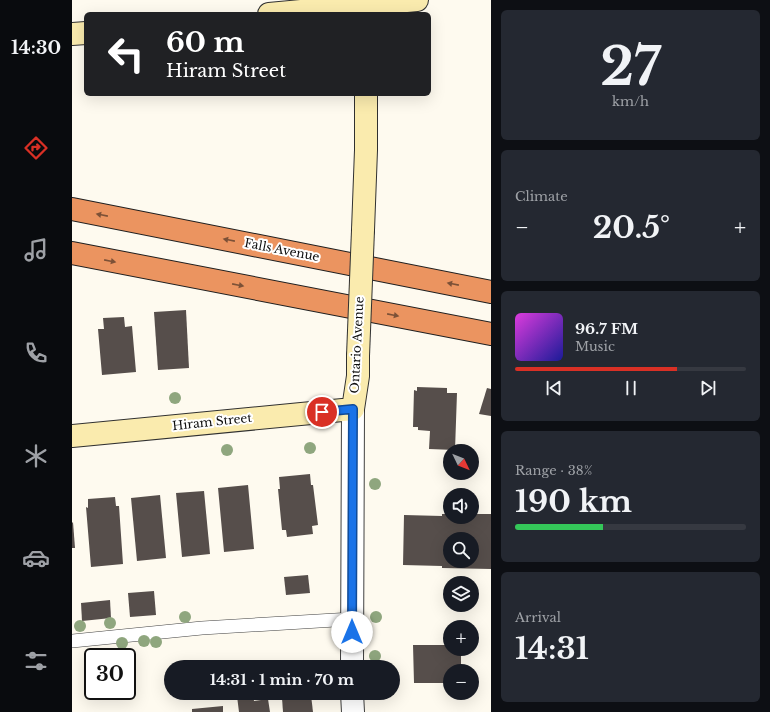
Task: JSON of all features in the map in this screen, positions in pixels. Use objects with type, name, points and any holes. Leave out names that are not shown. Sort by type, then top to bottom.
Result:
[{"type":"highway","name":"Falls Avenue","points":[[72,209],[491,292]]},
{"type":"highway","points":[[72,253],[491,334]]},
{"type":"street","points":[[286,12],[353,4],[417,0]]},
{"type":"street","points":[[72,34],[84,33]]},
{"type":"street","name":"Ontario Avenue","points":[[352,660],[353,409],[358,376],[366,150],[366,96]]},
{"type":"street","name":"Hiram Street","points":[[72,436],[353,409]]},
{"type":"street","points":[[352,700],[352,712]]},
{"type":"lane","points":[[72,641],[202,628],[352,619]]},
{"type":"building","points":[[186,310],[189,368],[158,370],[154,312]]},
{"type":"building","points":[[124,317],[125,327],[132,326],[136,372],[102,375],[98,329],[104,329],[103,318]]},
{"type":"building","points":[[417,387],[447,388],[447,393],[457,393],[455,444],[443,444],[443,450],[429,449],[430,431],[418,430],[418,427],[413,427],[414,390],[417,391]]},
{"type":"building","points":[[487,388],[491,389],[491,416],[479,414]]},
{"type":"building","points":[[310,474],[311,485],[313,485],[318,525],[312,526],[313,534],[287,537],[286,530],[282,530],[278,489],[280,489],[279,477]]},
{"type":"building","points":[[248,485],[254,549],[224,552],[218,488]]},
{"type":"building","points":[[204,491],[210,554],[182,557],[176,493]]},
{"type":"building","points":[[160,495],[166,558],[137,561],[131,498]]},
{"type":"building","points":[[115,497],[116,506],[119,506],[123,564],[91,567],[86,507],[88,508],[88,499]]},
{"type":"building","points":[[443,514],[443,524],[479,524],[479,514],[491,514],[491,569],[442,568],[442,566],[403,565],[404,515],[442,516]]},
{"type":"building","points":[[73,522],[75,548],[72,548]]},
{"type":"building","points":[[308,575],[310,593],[286,595],[284,577]]},
{"type":"building","points":[[154,591],[156,615],[130,617],[128,593]]},
{"type":"building","points":[[110,600],[111,618],[82,621],[81,603]]},
{"type":"building","points":[[413,645],[443,645],[443,656],[461,656],[461,664],[443,664],[443,683],[414,683]]},
{"type":"building","points":[[238,700],[268,700],[270,712],[239,712]]},
{"type":"building","points":[[282,700],[312,700],[313,712],[283,712]]},
{"type":"building","points":[[223,706],[223,712],[192,712],[192,709]]},
{"type":"route","points":[[322,412],[353,409],[352,632]]}]
